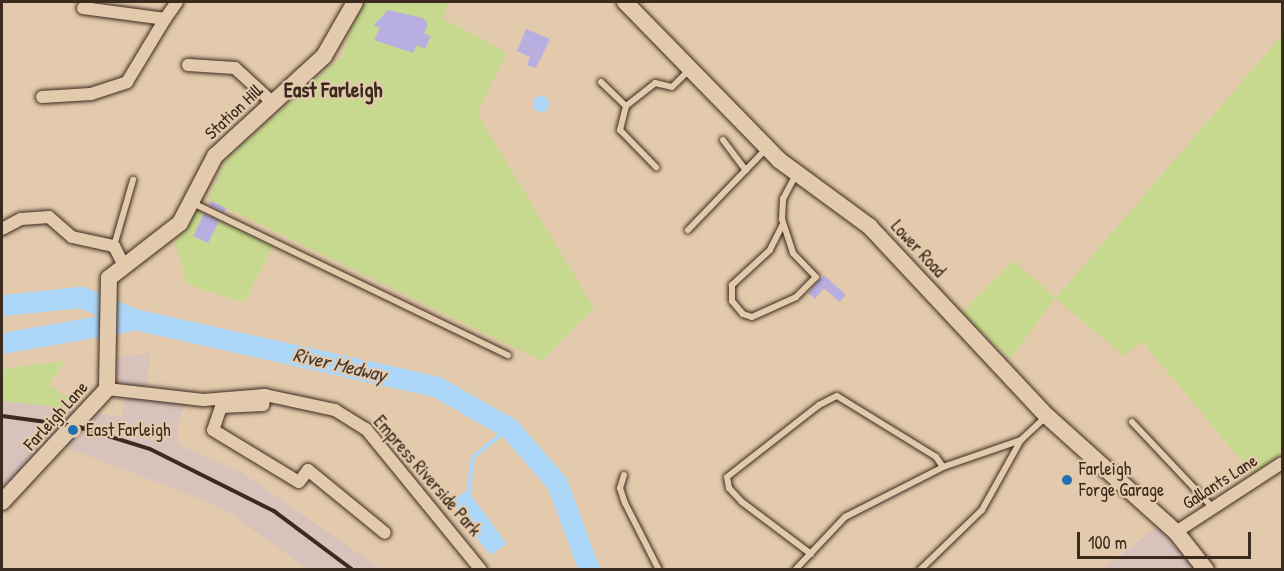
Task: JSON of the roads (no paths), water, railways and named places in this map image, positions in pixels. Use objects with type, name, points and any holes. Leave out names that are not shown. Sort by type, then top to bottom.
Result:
[{"type":"main road","name":"Station Hill","points":[[119,269],[168,237],[215,156],[324,57],[355,2]]},
{"type":"main road","name":"Lower Road","points":[[625,2],[767,149],[796,174],[869,226],[1047,416],[1176,532],[1206,570]]},
{"type":"main road","name":"Farleigh Lane","points":[[2,502],[107,389],[108,285],[119,269]]},
{"type":"street","points":[[42,97],[91,94],[127,82],[177,2]]},
{"type":"street","points":[[83,8],[108,5],[165,18]]},
{"type":"street","points":[[188,65],[206,57],[235,68],[273,103]]},
{"type":"street","points":[[2,229],[21,219],[50,217],[72,237],[114,246],[119,269]]},
{"type":"street","name":"Empress Riverside Park","points":[[107,389],[198,399],[265,395],[335,410],[366,429],[482,570]]},
{"type":"street","points":[[265,395],[263,405],[221,407],[213,430],[299,482],[308,470],[385,533]]},
{"type":"street","name":"Gallants Lane","points":[[1176,532],[1282,463]]},
{"type":"lane","points":[[656,167],[620,130],[626,106],[655,83],[672,87],[689,69]]},
{"type":"lane","points":[[601,82],[626,106]]},
{"type":"lane","points":[[723,140],[746,170]]},
{"type":"lane","points":[[688,230],[767,149]]},
{"type":"lane","points":[[783,224],[770,250],[732,285],[732,301],[743,314],[752,317],[796,297],[816,277],[793,253],[783,224],[783,199],[796,174]]},
{"type":"lane","points":[[114,246],[133,180]]},
{"type":"lane","points":[[189,202],[508,355]]},
{"type":"lane","points":[[811,554],[742,502],[729,488],[727,477],[819,405],[837,396],[936,456],[943,467]]},
{"type":"lane","points":[[920,570],[994,495],[1021,440],[1047,416]]},
{"type":"lane","points":[[1132,422],[1213,508]]},
{"type":"lane","points":[[795,570],[845,517],[943,467],[1021,440]]},
{"type":"lane","points":[[624,475],[620,488],[625,503],[659,570]]},
{"type":"water","points":[[541,96],[549,104],[541,112],[533,104]]},
{"type":"water","points":[[467,490],[507,544],[490,555],[450,503]]},
{"type":"waterway","name":"River Medway","points":[[2,305],[81,297],[134,319],[437,387],[509,428],[557,483],[589,570]]},
{"type":"waterway","points":[[2,343],[128,321]]},
{"type":"waterway","points":[[468,498],[473,457],[509,428]]},
{"type":"railway","points":[[2,416],[76,426],[150,449],[274,511],[353,570]]},
{"type":"place","name":"East Farleigh","points":[[73,430]]},
{"type":"place","name":"Farleigh Forge Garage","points":[[1067,480]]},
{"type":"district","name":"East Farleigh","points":[[333,90]]}]
